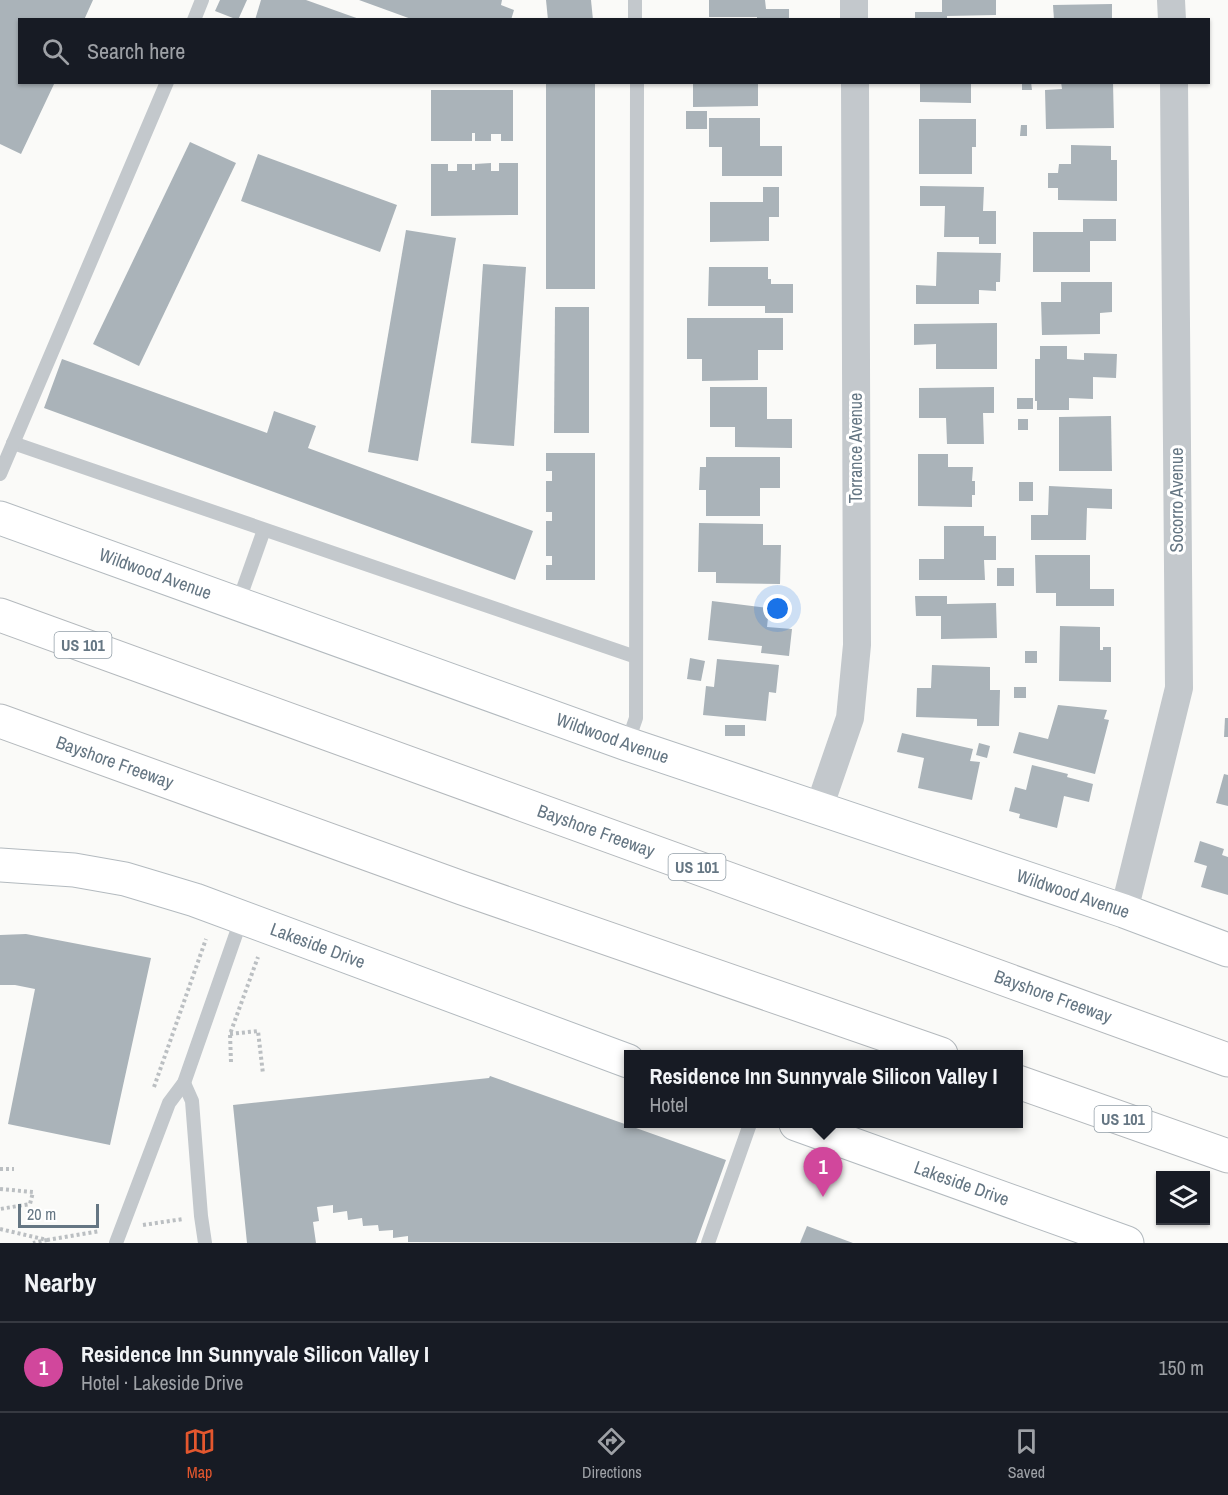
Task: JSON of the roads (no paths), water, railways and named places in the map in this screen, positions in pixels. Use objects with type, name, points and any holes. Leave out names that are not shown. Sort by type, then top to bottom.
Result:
[{"type":"main road","name":"Wildwood Avenue","points":[[0,518],[627,744],[1124,911],[1228,950]]},
{"type":"main road","name":"Bayshore Freeway","points":[[0,615],[1228,1060]]},
{"type":"main road","name":"Bayshore Freeway","points":[[8,727],[929,1050]]},
{"type":"main road","name":"Lakeside Drive","points":[[0,865],[74,870],[125,879],[195,900],[624,1060]]},
{"type":"main road","name":"US 101","points":[[1023,1084],[1228,1156]]},
{"type":"main road","name":"Lakeside Drive","points":[[807,1128],[1126,1243]]},
{"type":"street","points":[[854,0],[854,18]]},
{"type":"street","points":[[1171,0],[1172,18]]},
{"type":"street","name":"Torrance Avenue","points":[[819,808],[850,718],[857,645],[855,84]]},
{"type":"street","name":"Socorro Avenue","points":[[1124,911],[1179,688],[1174,84]]},
{"type":"lane","points":[[195,18],[202,0]]},
{"type":"lane","points":[[635,0],[635,18]]},
{"type":"lane","points":[[0,474],[166,84]]},
{"type":"lane","points":[[627,744],[636,718],[637,84]]},
{"type":"lane","points":[[13,443],[636,657]]},
{"type":"lane","points":[[238,603],[264,530]]},
{"type":"lane","points":[[116,1243],[169,1103],[184,1083],[242,917]]},
{"type":"lane","points":[[184,1083],[192,1101],[205,1243]]},
{"type":"lane","points":[[708,1243],[749,1128]]},
{"type":"place","name":"Residence Inn Sunnyvale Silicon Valley I","points":[[823,1197]]}]
